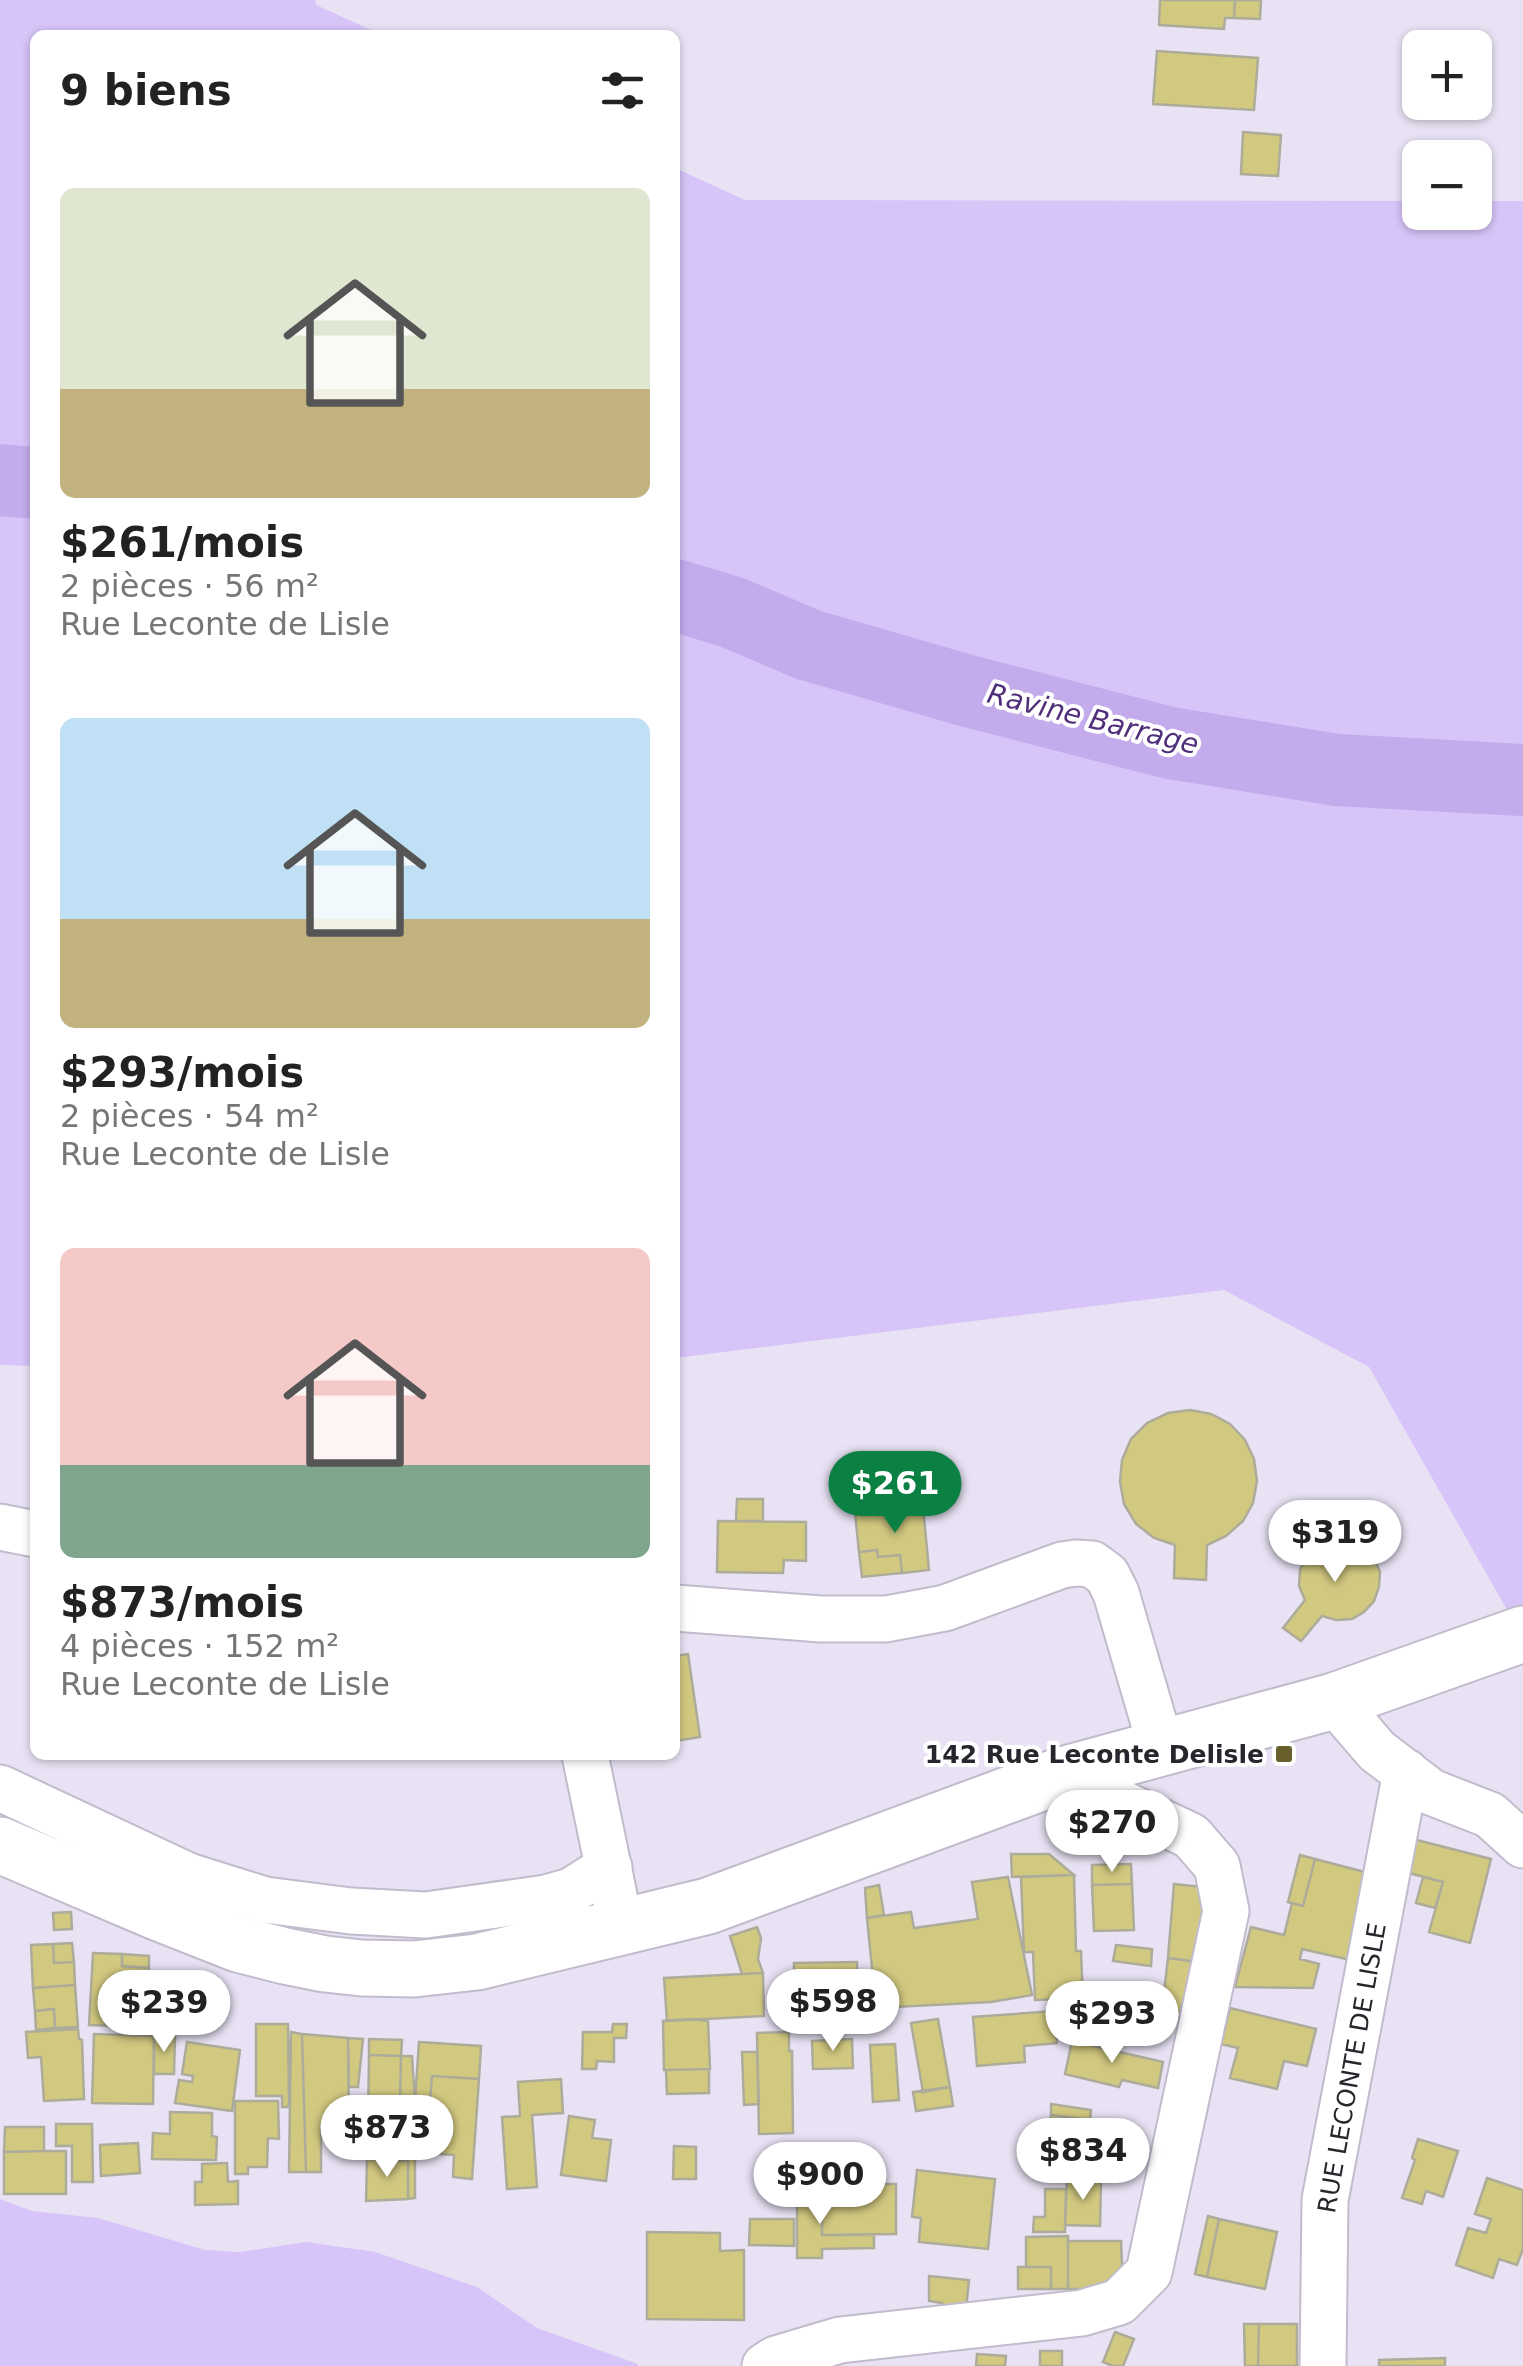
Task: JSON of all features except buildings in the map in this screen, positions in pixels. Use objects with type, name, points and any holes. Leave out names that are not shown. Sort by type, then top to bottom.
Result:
[{"type":"main road","points":[[0,1844],[238,1944],[325,1964],[414,1969],[477,1962],[708,1906],[1062,1776],[1334,1701],[1523,1634]]},
{"type":"street","points":[[0,1526],[30,1533]]},
{"type":"street","points":[[680,1608],[821,1619],[886,1619],[945,1608],[1062,1564],[1092,1564],[1107,1576],[1116,1593],[1161,1747]]},
{"type":"street","points":[[1334,1701],[1377,1751],[1431,1792],[1490,1815],[1523,1845]]},
{"type":"street","points":[[586,1760],[621,1928]]},
{"type":"street","name":"RUE LECONTE DE LISLE","points":[[1323,2366],[1325,2200],[1406,1772]]},
{"type":"street","points":[[765,2366],[776,2359],[840,2340],[1082,2313],[1119,2302],[1149,2272],[1226,1911],[1217,1866],[1192,1836],[1062,1776]]},
{"type":"street","points":[[0,1788],[188,1876],[265,1900],[426,1915],[546,1898],[571,1891],[608,1867]]},
{"type":"shaded area","points":[[0,0],[315,0],[316,5],[371,30],[30,30],[30,1366],[0,1365]]},
{"type":"shaded area","points":[[680,170],[745,200],[1402,201],[1402,230],[1492,230],[1492,201],[1523,201],[1523,1638],[1369,1367],[1224,1290],[680,1357]]},
{"type":"shaded area","points":[[0,2199],[32,2211],[98,2218],[205,2250],[240,2252],[306,2242],[375,2252],[477,2287],[537,2328],[638,2366],[0,2366]]},
{"type":"waterway","name":"Ravine Barrage","points":[[0,480],[30,483]]},
{"type":"waterway","name":"Ravine Barrage","points":[[680,597],[731,612],[809,645],[1170,743],[1337,770],[1523,780]]},
{"type":"place","name":"142 Rue Leconte Delisle","points":[[1284,1754]]}]
